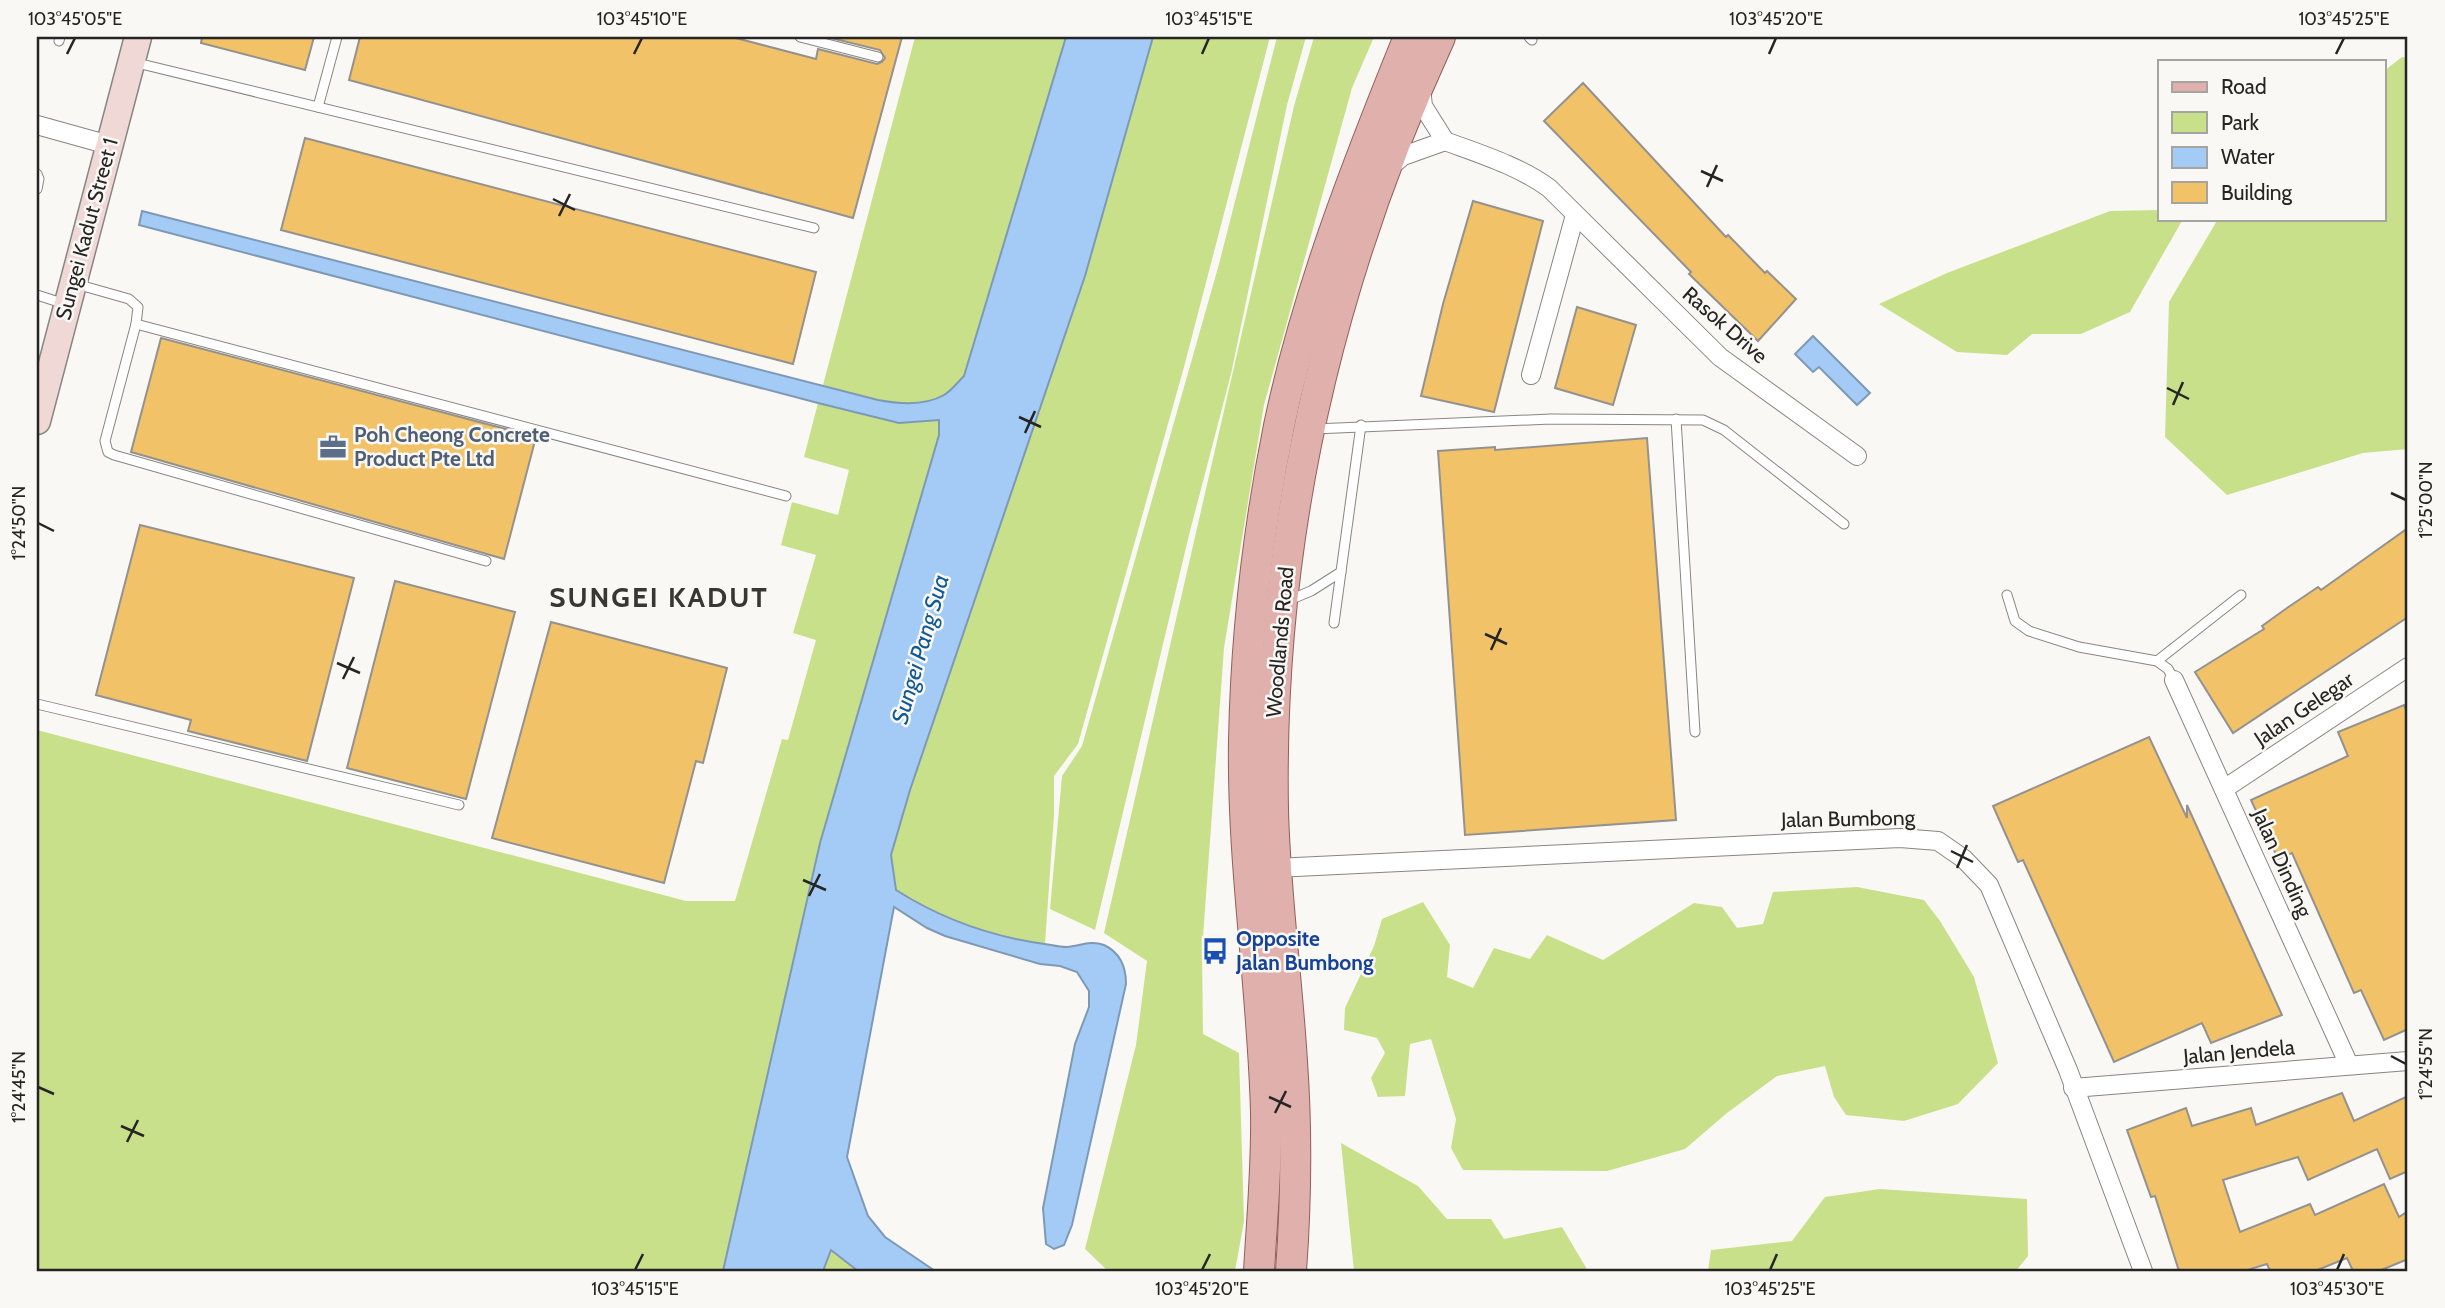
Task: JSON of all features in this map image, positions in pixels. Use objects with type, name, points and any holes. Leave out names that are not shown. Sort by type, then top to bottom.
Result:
[{"type":"main road","name":"Woodlands Road","points":[[1259,1271],[1266,1114],[1256,960],[1246,869],[1244,744],[1246,670],[1262,519],[1279,425],[1297,355],[1359,162],[1409,37]]},
{"type":"main road","name":"Woodlands Road","points":[[1291,1271],[1295,1112],[1275,868],[1273,743],[1275,671],[1292,520],[1322,362],[1360,235],[1419,81],[1440,37]]},
{"type":"street","name":"Sungei Kadut Street 1","points":[[37,421],[135,49]]},
{"type":"street","points":[[1382,174],[1403,156],[1445,141],[1423,106],[1419,81]]},
{"type":"street","points":[[37,125],[109,145]]},
{"type":"street","name":"Rasok Drive","points":[[1445,141],[1537,179],[1566,204],[1720,357],[1857,456]]},
{"type":"street","points":[[1531,375],[1575,215]]},
{"type":"street","name":"Jalan Gelegar","points":[[2224,789],[2408,667]]},
{"type":"street","name":"Jalan Dinding","points":[[2174,680],[2349,1065]]},
{"type":"street","name":"Jalan Bumbong","points":[[1275,868],[1886,838],[1938,841],[1964,859],[1989,885],[2068,1070],[2143,1271]]},
{"type":"street","name":"Jalan Jendela","points":[[2073,1088],[2408,1061]]},
{"type":"lane","points":[[318,107],[337,37]]},
{"type":"lane","points":[[800,37],[878,57]]},
{"type":"lane","points":[[135,49],[318,107],[814,228]]},
{"type":"lane","points":[[37,174],[37,189]]},
{"type":"lane","points":[[37,295],[70,294],[134,302],[138,307],[136,324],[105,441],[108,452],[486,561]]},
{"type":"lane","points":[[136,324],[786,496]]},
{"type":"lane","points":[[1308,429],[1551,419],[1703,420],[1724,430],[1844,524]]},
{"type":"lane","points":[[1676,419],[1695,732]]},
{"type":"lane","points":[[1334,624],[1361,425]]},
{"type":"lane","points":[[1282,604],[1311,592],[1341,572]]},
{"type":"lane","points":[[2157,661],[2241,595]]},
{"type":"lane","points":[[2007,596],[2015,621],[2029,631],[2079,647],[2157,661],[2168,669],[2174,680]]},
{"type":"lane","points":[[37,704],[459,806]]},
{"type":"green space","points":[[915,37],[1066,37],[964,376],[944,395],[915,404],[899,404],[823,385]]},
{"type":"green space","points":[[1153,37],[1270,37],[1184,367],[1078,744],[1054,776],[1045,944],[1006,937],[968,925],[913,900],[896,890],[891,855],[910,790],[1085,276]]},
{"type":"green space","points":[[1277,37],[1306,37],[1287,105],[1231,374],[1189,535],[1095,930],[1050,909],[1062,776],[1082,746],[1219,264]]},
{"type":"green space","points":[[1314,37],[1374,37],[1352,88],[1264,405],[1224,648],[1202,951],[1203,1034],[1239,1053],[1244,1221],[1235,1271],[1108,1271],[1085,1249],[1136,1045],[1147,961],[1104,933],[1294,106]]},
{"type":"green space","points":[[2402,57],[2408,58],[2408,449],[2363,453],[2227,495],[2165,437],[2169,302],[2217,220],[2386,220],[2386,69]]},
{"type":"green space","points":[[2158,210],[2158,220],[2182,220],[2130,312],[2081,334],[2032,334],[2007,355],[1957,352],[1879,304],[1947,273],[2110,211]]},
{"type":"green space","points":[[818,403],[899,423],[939,419],[939,435],[820,843],[723,1271],[37,1271],[37,730],[686,901],[735,901],[782,739],[788,740],[816,640],[793,633],[816,555],[781,545],[792,502],[838,515],[849,470],[804,457]]},
{"type":"green space","points":[[1857,887],[1924,900],[1974,977],[1998,1063],[1958,1104],[1904,1121],[1846,1115],[1834,1097],[1825,1066],[1777,1076],[1685,1149],[1607,1171],[1463,1170],[1451,1148],[1456,1119],[1431,1039],[1410,1044],[1405,1096],[1378,1097],[1371,1078],[1385,1053],[1377,1038],[1344,1030],[1345,1008],[1374,946],[1382,919],[1423,902],[1450,945],[1447,977],[1473,988],[1494,948],[1530,959],[1547,935],[1603,960],[1694,903],[1722,907],[1737,928],[1763,924],[1773,892]]},
{"type":"green space","points":[[1341,1143],[1418,1186],[1447,1219],[1491,1219],[1504,1239],[1562,1227],[1588,1271],[1354,1271]]},
{"type":"green space","points":[[1880,1189],[2027,1199],[2028,1256],[2016,1271],[1708,1271],[1711,1250],[1792,1241],[1825,1197]]},
{"type":"green space","points":[[830,1250],[858,1271],[823,1271]]},
{"type":"water","name":"Sungei Pang Sua","points":[[1066,37],[1153,37],[1085,276],[910,790],[891,855],[896,890],[951,919],[1030,942],[1065,947],[1090,943],[1104,945],[1115,952],[1121,961],[1126,984],[1072,1225],[1064,1245],[1054,1249],[1046,1244],[1043,1208],[1075,1044],[1089,1007],[1089,991],[1077,972],[945,936],[894,907],[847,1157],[868,1216],[885,1237],[935,1271],[858,1271],[831,1250],[823,1271],[723,1271],[820,843],[939,435],[939,420],[899,423],[139,225],[142,211],[878,400],[903,403],[929,401],[947,393],[964,376]]},
{"type":"water","points":[[1813,336],[1870,393],[1857,405],[1819,367],[1813,372],[1795,354]]},
{"type":"building","points":[[202,37],[314,37],[305,70],[201,43]]},
{"type":"building","points":[[360,37],[732,37],[816,59],[818,49],[877,64],[885,58],[880,50],[827,37],[902,37],[853,218],[349,80]]},
{"type":"building","points":[[1583,83],[1726,237],[1728,235],[1765,273],[1767,271],[1796,299],[1758,341],[1689,274],[1691,272],[1544,121]]},
{"type":"building","points":[[305,138],[816,272],[793,364],[281,230]]},
{"type":"building","points":[[1473,201],[1543,221],[1494,412],[1421,396],[1443,304]]},
{"type":"building","points":[[1577,307],[1636,325],[1613,405],[1555,388]]},
{"type":"building","name":"Poh Cheong Concrete Product Pte Ltd","points":[[161,338],[536,437],[504,559],[131,452]]},
{"type":"building","points":[[1647,438],[1676,820],[1465,835],[1438,451],[1495,447],[1495,450]]},
{"type":"building","points":[[140,525],[354,578],[307,761],[188,731],[191,720],[96,695]]},
{"type":"building","points":[[2408,528],[2408,617],[2233,733],[2195,672],[2264,629],[2262,626],[2287,608],[2318,587],[2321,590]]},
{"type":"building","points":[[395,581],[515,612],[466,799],[347,768]]},
{"type":"building","points":[[551,622],[727,668],[703,763],[696,761],[664,883],[492,838]]},
{"type":"building","points":[[2404,705],[2408,714],[2408,1029],[2384,1040],[2361,990],[2354,993],[2292,853],[2278,859],[2251,800],[2348,756],[2338,732]]},
{"type":"building","points":[[2149,737],[2187,818],[2187,805],[2282,1015],[2211,1043],[2202,1023],[2114,1062],[2023,860],[2018,862],[1993,806]]},
{"type":"building","points":[[2342,1093],[2354,1121],[2408,1096],[2408,1171],[2390,1179],[2377,1149],[2308,1180],[2298,1157],[2223,1180],[2240,1232],[2310,1204],[2315,1215],[2384,1184],[2399,1217],[2408,1211],[2408,1259],[2379,1271],[2353,1271],[2347,1258],[2315,1271],[2270,1271],[2267,1264],[2244,1271],[2179,1271],[2155,1196],[2151,1197],[2127,1130],[2186,1108],[2192,1126],[2251,1108],[2256,1125]]},
{"type":"place","name":"Poh Cheong Concrete Product Pte Ltd","points":[[333,447]]},
{"type":"place","name":"Opposite Jalan Bumbong","points":[[1215,951]]},
{"type":"district","name":"SUNGEI KADUT","points":[[659,597]]}]
